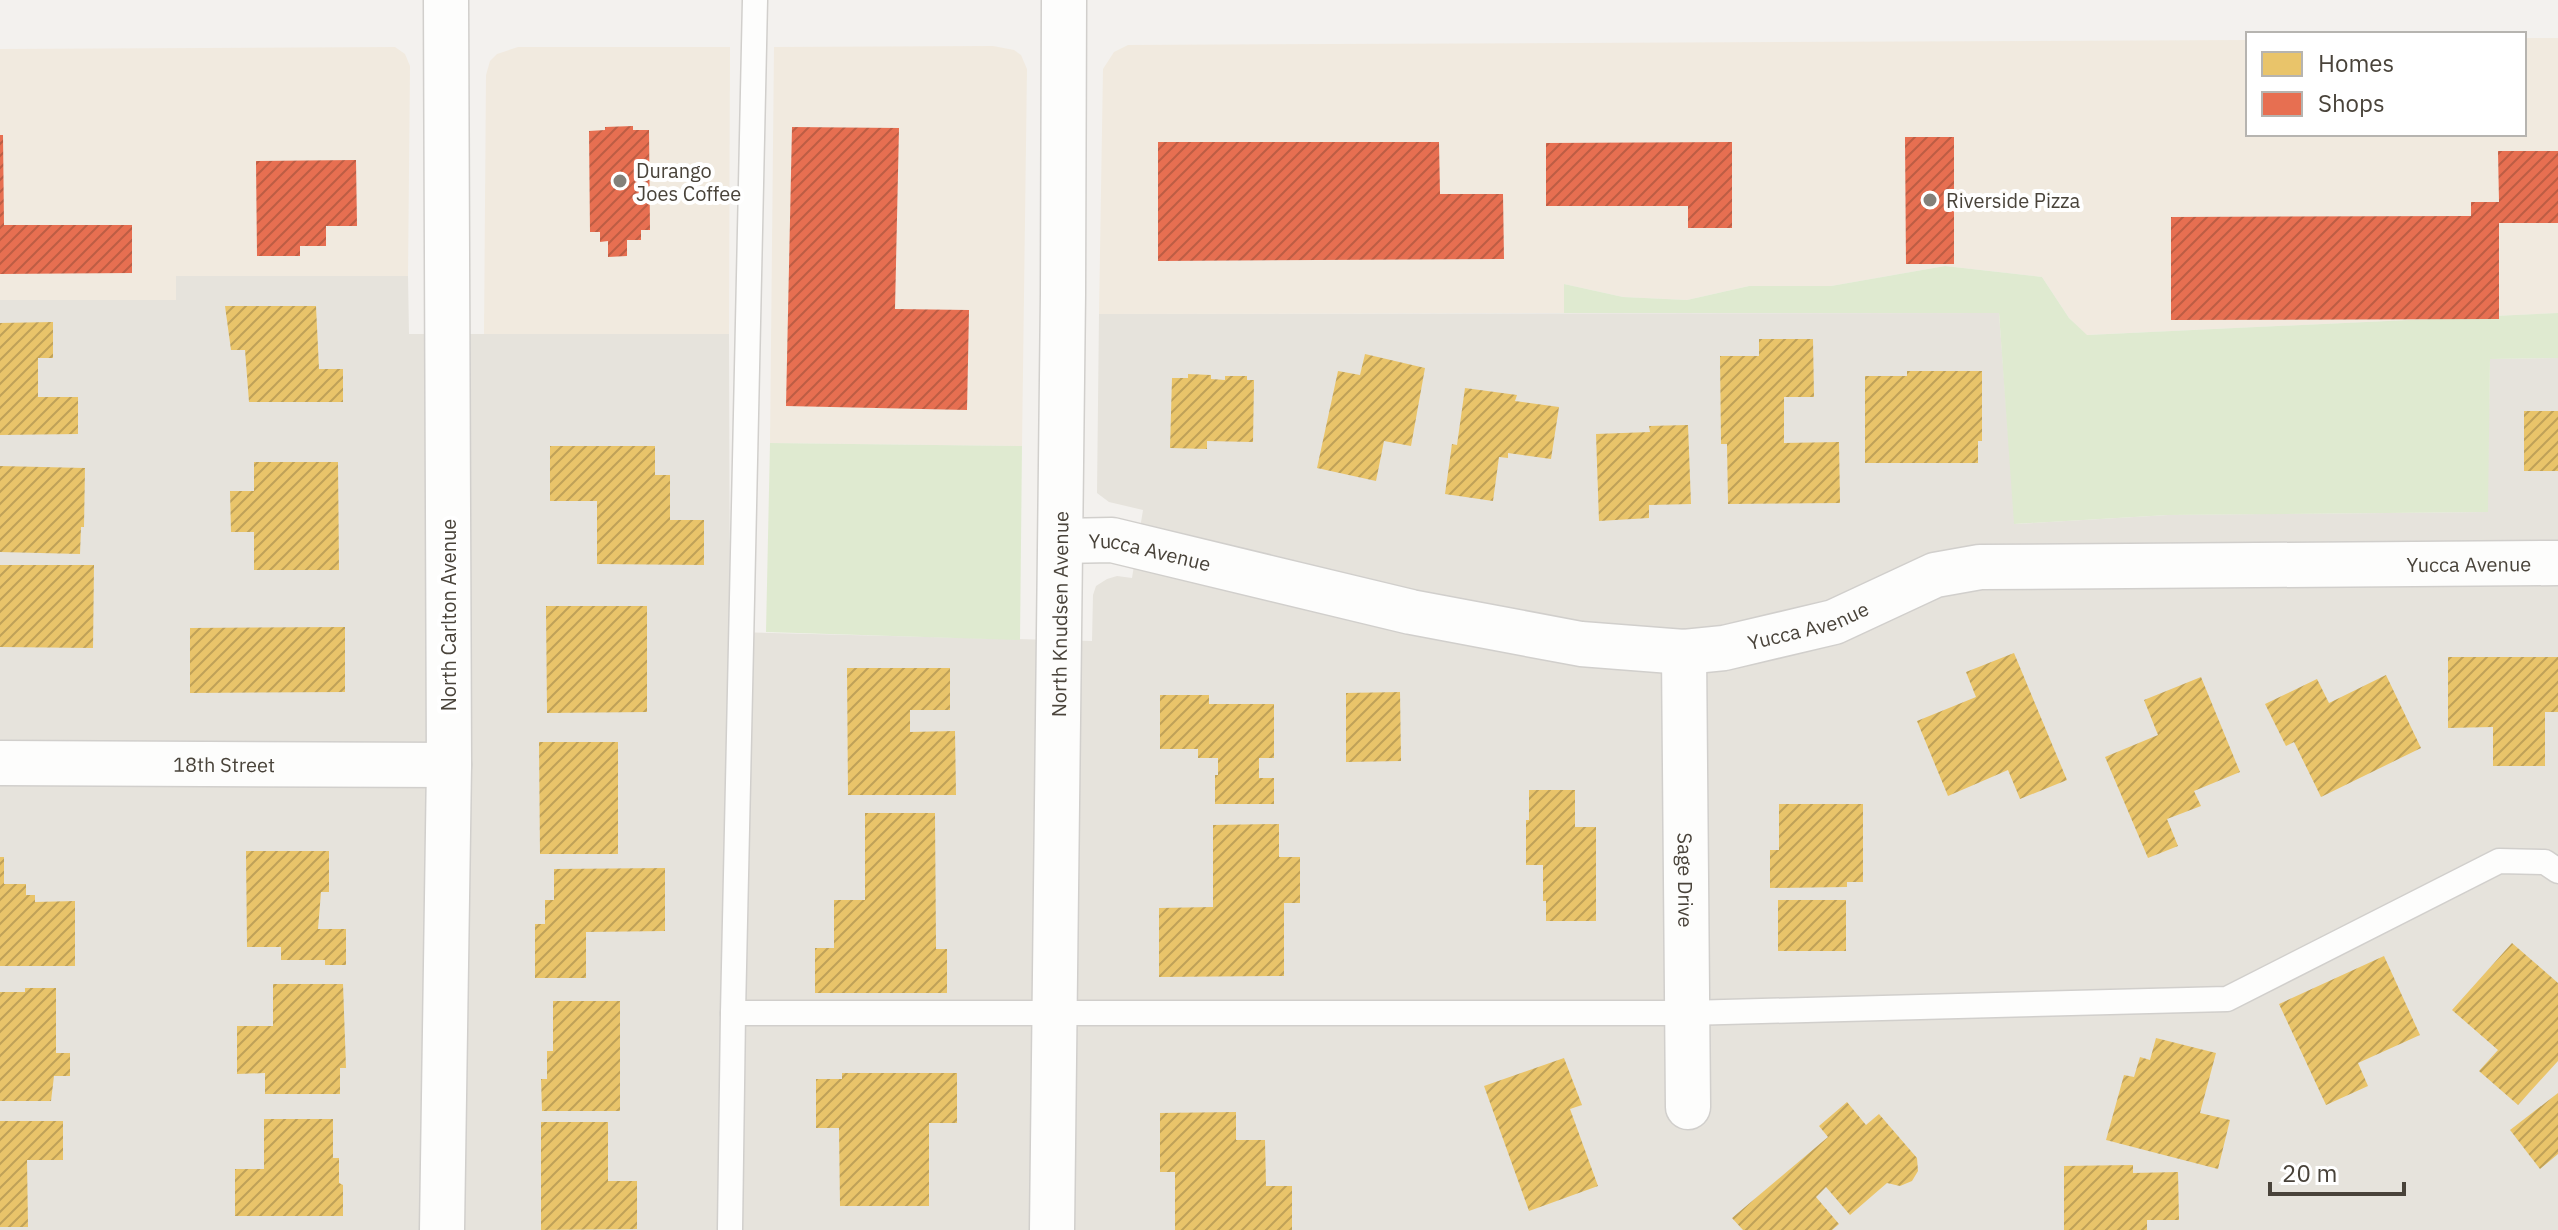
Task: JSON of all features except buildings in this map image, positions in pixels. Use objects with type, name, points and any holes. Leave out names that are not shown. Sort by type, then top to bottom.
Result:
[{"type":"street","name":"North Carlton Avenue","points":[[442,1230],[449,765],[446,0]]},
{"type":"street","name":"North Knudsen Avenue","points":[[1052,1230],[1064,0]]},
{"type":"street","name":"Yucca Avenue","points":[[1061,541],[1112,540],[1411,612],[1581,644],[1684,652],[1724,648],[1834,622],[1935,575],[1980,567],[2558,563]]},
{"type":"street","name":"Sage Drive","points":[[1684,652],[1688,1107]]},
{"type":"street","name":"18th Street","points":[[0,763],[449,765]]},
{"type":"lane","points":[[730,1230],[755,0]]},
{"type":"lane","points":[[733,1013],[1687,1013],[2227,999],[2499,861],[2545,862],[2558,871]]},
{"type":"shaded area","points":[[2526,38],[2558,38],[2558,313],[2086,335],[2069,318],[2042,277],[1945,266],[1831,286],[1749,286],[1687,300],[1623,297],[1564,284],[1564,313],[1099,314],[1103,69],[1114,52],[1128,45],[2246,40],[2246,136],[2526,136]]},
{"type":"shaded area","points":[[993,46],[1014,50],[1021,55],[1027,69],[1022,446],[770,443],[774,47]]},
{"type":"shaded area","points":[[395,47],[405,54],[410,66],[408,276],[176,276],[176,300],[0,300],[0,49]]},
{"type":"shaded area","points":[[518,47],[730,47],[729,334],[484,334],[486,75],[490,61],[497,54]]},
{"type":"shaded area","points":[[176,276],[408,276],[409,334],[729,334],[730,632],[1092,641],[1096,586],[1117,576],[1132,578],[1143,510],[1109,502],[1097,493],[1099,314],[1999,313],[2015,524],[2168,515],[2487,512],[2490,359],[2558,358],[2558,1230],[0,1230],[0,300],[175,300]]},
{"type":"green space","points":[[1945,266],[2042,277],[2069,318],[2087,335],[2558,313],[2558,358],[2490,359],[2488,512],[2168,515],[2014,524],[1999,313],[1564,313],[1564,284],[1623,297],[1687,300],[1749,286],[1831,286]]},
{"type":"green space","points":[[770,443],[1022,446],[1020,640],[766,632]]},
{"type":"place","name":"Durango Joes Coffee","points":[[620,181]]},
{"type":"place","name":"Riverside Pizza","points":[[1930,200]]}]
